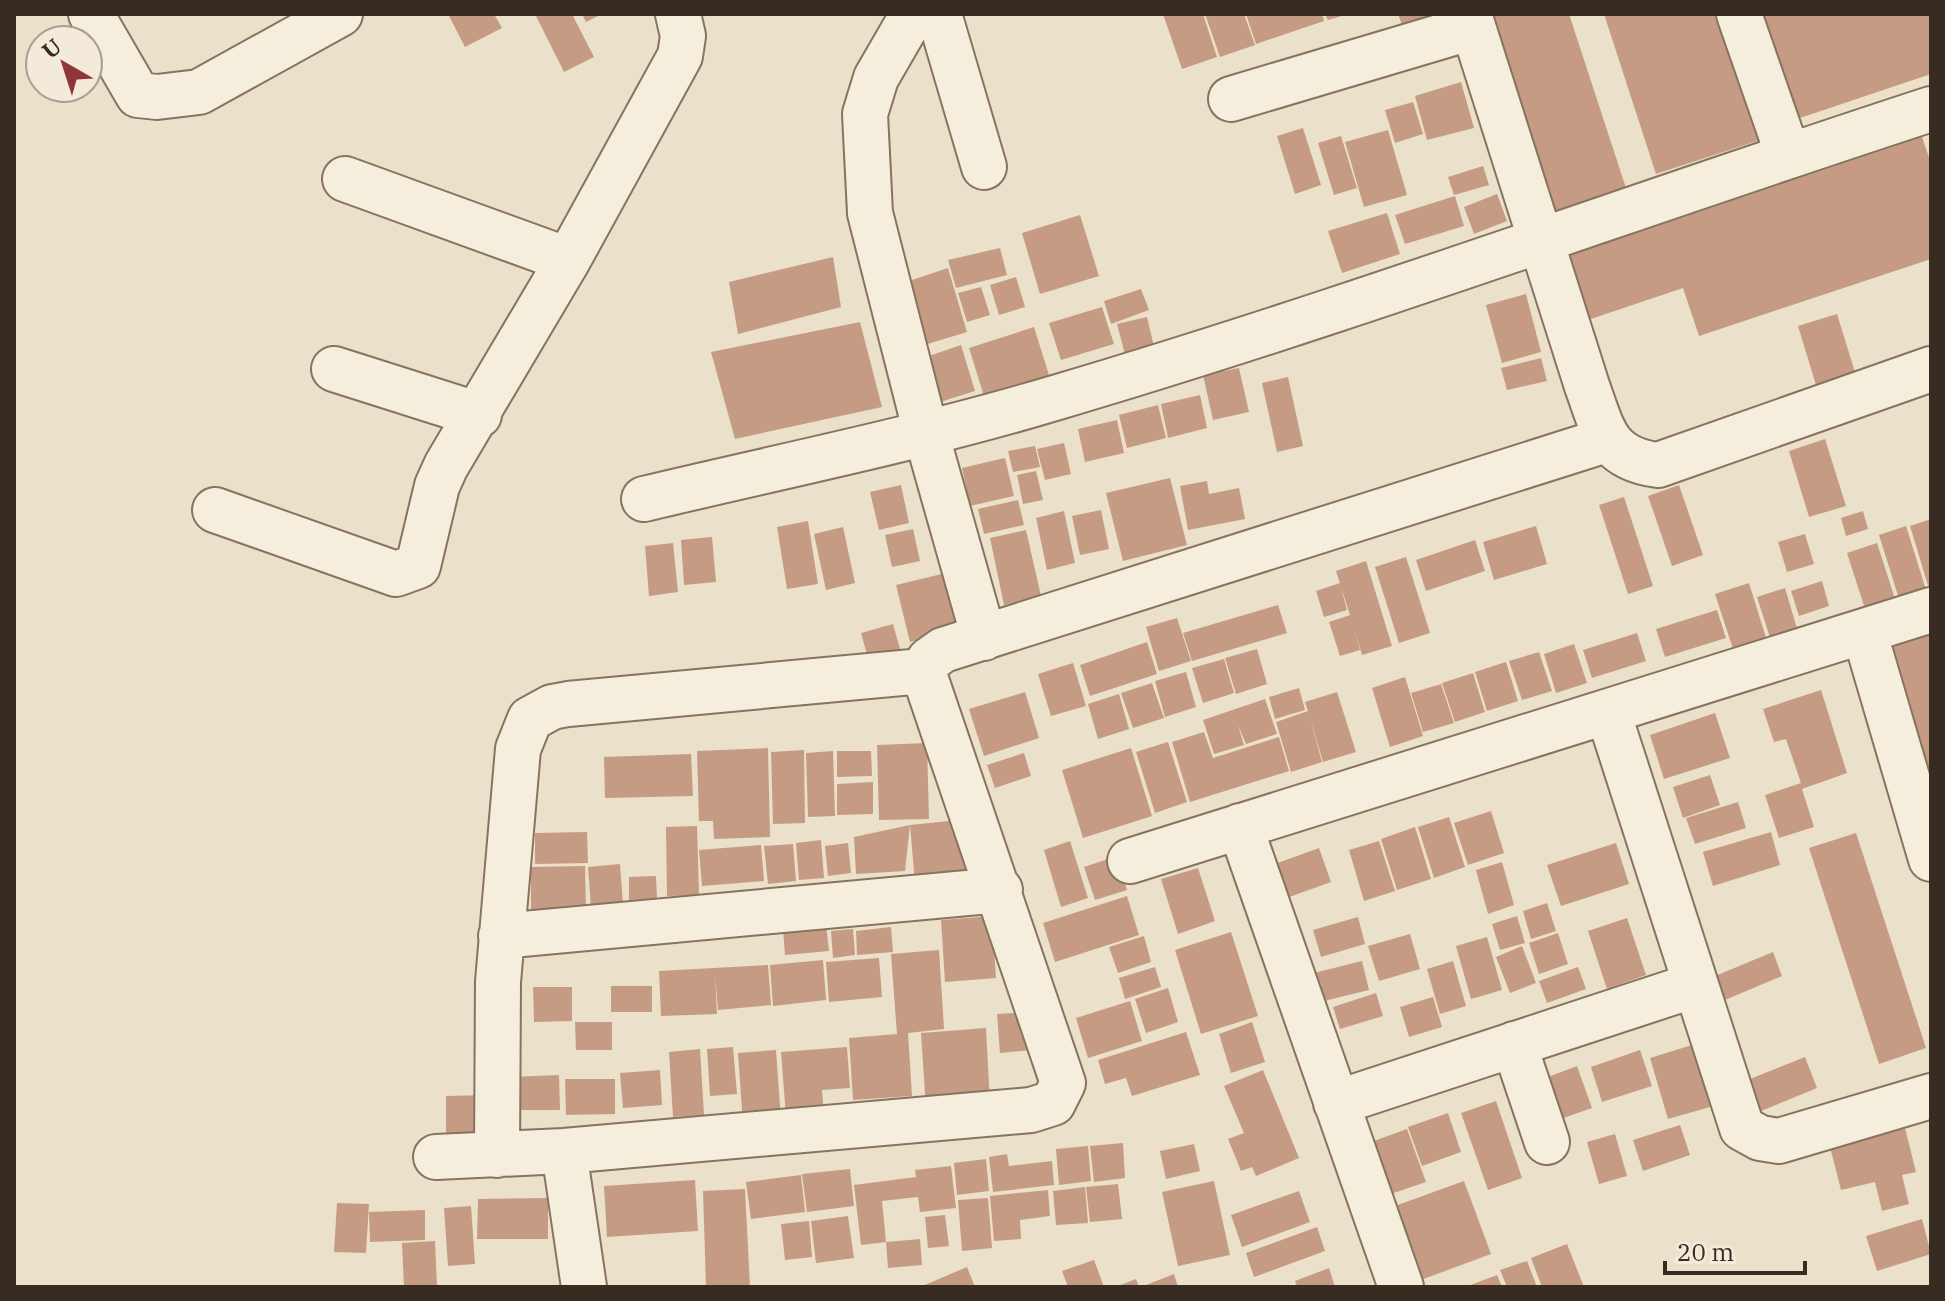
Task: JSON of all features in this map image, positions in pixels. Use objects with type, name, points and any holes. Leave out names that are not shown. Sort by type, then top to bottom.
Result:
[{"type":"street","points":[[91,14],[138,95],[157,97],[199,92],[340,14]]},
{"type":"street","points":[[215,510],[396,574],[409,572],[418,566],[441,476],[568,260],[680,56],[683,36],[678,14]]},
{"type":"street","points":[[913,14],[876,78],[865,114],[870,213],[926,433],[984,638]]},
{"type":"street","points":[[939,14],[984,167]]},
{"type":"street","points":[[1739,14],[1788,155]]},
{"type":"street","points":[[1231,99],[1471,20],[1540,243],[1606,440],[1622,454],[1640,463],[1658,465],[1931,369]]},
{"type":"street","points":[[644,499],[926,433],[1057,398],[1540,243],[1788,155],[1931,109]]},
{"type":"street","points":[[345,179],[568,260]]},
{"type":"street","points":[[334,369],[479,415]]},
{"type":"street","points":[[436,1157],[564,1151],[1031,1110],[1053,1103],[1063,1083],[1000,890],[923,671],[929,660],[943,650],[1606,440]]},
{"type":"street","points":[[1130,861],[1931,610]]},
{"type":"street","points":[[1864,631],[1931,859]]},
{"type":"street","points":[[497,1155],[494,1049],[501,936],[518,749],[524,728],[540,711],[568,704],[923,671]]},
{"type":"street","points":[[1608,712],[1742,1128],[1760,1138],[1779,1141],[1931,1096]]},
{"type":"street","points":[[1240,826],[1401,1287]]},
{"type":"street","points":[[501,936],[1000,890]]},
{"type":"street","points":[[1336,1103],[1695,985]]},
{"type":"street","points":[[1514,1044],[1547,1142]]},
{"type":"street","points":[[564,1151],[584,1287]]},
{"type":"building","points":[[448,14],[494,14],[502,28],[465,47]]},
{"type":"building","points":[[535,14],[572,14],[594,57],[564,72]]},
{"type":"building","points":[[582,14],[602,14],[586,22]]},
{"type":"building","points":[[1163,14],[1203,14],[1217,57],[1182,69]]},
{"type":"building","points":[[1205,14],[1244,14],[1255,45],[1220,57]]},
{"type":"building","points":[[1246,14],[1322,14],[1324,21],[1256,44]]},
{"type":"building","points":[[1325,14],[1344,14],[1345,15],[1328,20]]},
{"type":"building","points":[[1398,14],[1442,14],[1403,28]]},
{"type":"building","points":[[1480,14],[1569,14],[1626,188],[1545,214]]},
{"type":"building","points":[[1604,14],[1719,14],[1760,140],[1656,174]]},
{"type":"building","points":[[1760,14],[1931,14],[1931,74],[1794,120]]},
{"type":"building","points":[[1461,82],[1474,128],[1427,140],[1415,96]]},
{"type":"building","points":[[1413,102],[1423,134],[1395,143],[1385,110]]},
{"type":"building","points":[[1303,128],[1321,185],[1295,194],[1277,136]]},
{"type":"building","points":[[1388,130],[1407,195],[1364,207],[1345,142]]},
{"type":"building","points":[[1921,134],[1931,163],[1931,259],[1699,336],[1683,288],[1579,323],[1558,254]]},
{"type":"building","points":[[1341,136],[1357,188],[1334,195],[1318,143]]},
{"type":"building","points":[[1483,166],[1489,185],[1454,195],[1448,177]]},
{"type":"building","points":[[1497,194],[1507,221],[1474,234],[1464,207]]},
{"type":"building","points":[[1455,196],[1464,226],[1405,244],[1395,215]]},
{"type":"building","points":[[1387,213],[1400,254],[1342,273],[1328,231]]},
{"type":"building","points":[[1080,215],[1099,276],[1040,294],[1022,233]]},
{"type":"building","points":[[1000,248],[1007,275],[956,288],[948,260]]},
{"type":"building","points":[[833,257],[841,307],[738,334],[729,282]]},
{"type":"building","points":[[948,268],[967,332],[918,347],[900,284]]},
{"type":"building","points":[[1016,277],[1025,307],[999,315],[990,285]]},
{"type":"building","points":[[981,287],[990,315],[967,322],[958,293]]},
{"type":"building","points":[[1141,289],[1149,310],[1111,324],[1104,301]]},
{"type":"building","points":[[1526,294],[1541,352],[1502,363],[1486,305]]},
{"type":"building","points":[[1102,307],[1114,344],[1061,360],[1049,323]]},
{"type":"building","points":[[1837,314],[1858,382],[1819,395],[1798,326]]},
{"type":"building","points":[[1147,317],[1156,355],[1127,362],[1117,324]]},
{"type":"building","points":[[860,322],[882,407],[735,439],[711,352]]},
{"type":"building","points":[[1034,327],[1053,388],[988,409],[969,348]]},
{"type":"building","points":[[961,345],[975,391],[940,402],[926,357]]},
{"type":"building","points":[[1541,358],[1547,381],[1507,390],[1501,368]]},
{"type":"building","points":[[1239,368],[1249,412],[1213,420],[1203,375]]},
{"type":"building","points":[[1288,377],[1303,446],[1277,452],[1262,383]]},
{"type":"building","points":[[1200,395],[1207,428],[1168,438],[1161,404]]},
{"type":"building","points":[[1158,405],[1166,438],[1127,448],[1119,415]]},
{"type":"building","points":[[1117,420],[1124,453],[1085,462],[1078,429]]},
{"type":"building","points":[[1825,439],[1846,506],[1809,517],[1789,451]]},
{"type":"building","points":[[1064,443],[1071,474],[1045,480],[1037,449]]},
{"type":"building","points":[[1035,446],[1040,467],[1013,472],[1008,451]]},
{"type":"building","points":[[1005,458],[1014,496],[970,506],[962,468]]},
{"type":"building","points":[[1036,471],[1043,500],[1023,504],[1017,475]]},
{"type":"building","points":[[1170,478],[1187,545],[1123,561],[1106,493]]},
{"type":"building","points":[[1207,481],[1209,494],[1239,488],[1245,519],[1188,530],[1180,486]]},
{"type":"building","points":[[901,485],[909,523],[879,530],[870,492]]},
{"type":"building","points":[[1679,485],[1703,555],[1672,566],[1648,496]]},
{"type":"building","points":[[1624,497],[1653,586],[1628,594],[1599,505]]},
{"type":"building","points":[[1018,500],[1024,525],[984,534],[978,509]]},
{"type":"building","points":[[1101,510],[1109,549],[1080,555],[1072,516]]},
{"type":"building","points":[[1064,511],[1075,563],[1047,570],[1036,518]]},
{"type":"building","points":[[1863,511],[1868,529],[1846,536],[1841,518]]},
{"type":"building","points":[[1931,519],[1931,592],[1930,592],[1910,526]]},
{"type":"building","points":[[808,521],[818,584],[787,589],[777,527]]},
{"type":"building","points":[[1536,526],[1547,564],[1494,580],[1483,542]]},
{"type":"building","points":[[1906,526],[1927,593],[1900,602],[1879,535]]},
{"type":"building","points":[[843,527],[855,583],[826,590],[814,534]]},
{"type":"building","points":[[913,529],[920,561],[892,567],[885,535]]},
{"type":"building","points":[[1026,530],[1041,596],[1004,605],[990,538]]},
{"type":"building","points":[[1805,534],[1814,564],[1787,572],[1778,542]]},
{"type":"building","points":[[712,537],[716,582],[684,585],[681,540]]},
{"type":"building","points":[[1475,540],[1485,571],[1426,591],[1416,560]]},
{"type":"building","points":[[673,543],[678,592],[649,596],[645,546]]},
{"type":"building","points":[[1877,543],[1896,602],[1866,612],[1847,553]]},
{"type":"building","points":[[1406,557],[1430,633],[1399,643],[1375,567]]},
{"type":"building","points":[[1366,561],[1392,646],[1362,655],[1354,628],[1360,650],[1340,656],[1329,622],[1350,615],[1341,587],[1347,610],[1324,617],[1316,591],[1340,583],[1336,571]]},
{"type":"building","points":[[946,573],[960,629],[910,642],[896,585]]},
{"type":"building","points":[[1822,581],[1829,606],[1799,616],[1791,591]]},
{"type":"building","points":[[1749,583],[1767,641],[1734,652],[1715,594]]},
{"type":"building","points":[[1785,588],[1799,635],[1772,644],[1757,597]]},
{"type":"building","points":[[1278,605],[1287,633],[1192,661],[1183,633]]},
{"type":"building","points":[[1717,610],[1726,638],[1665,657],[1656,629]]},
{"type":"building","points":[[1177,618],[1191,661],[1159,671],[1146,627]]},
{"type":"building","points":[[1931,618],[1931,804],[1882,632]]},
{"type":"building","points":[[893,624],[902,656],[870,665],[861,633]]},
{"type":"building","points":[[1637,633],[1646,661],[1592,678],[1583,650]]},
{"type":"building","points":[[1147,642],[1157,674],[1090,696],[1080,665]]},
{"type":"building","points":[[1574,644],[1587,683],[1556,693],[1544,654]]},
{"type":"building","points":[[1257,649],[1267,684],[1236,694],[1225,658]]},
{"type":"building","points":[[1539,652],[1552,691],[1522,700],[1509,661]]},
{"type":"building","points":[[1224,659],[1234,693],[1203,703],[1192,668]]},
{"type":"building","points":[[1506,662],[1518,701],[1487,711],[1475,672]]},
{"type":"building","points":[[1073,663],[1086,706],[1051,716],[1038,674]]},
{"type":"building","points":[[1186,672],[1196,707],[1165,717],[1155,681]]},
{"type":"building","points":[[1473,673],[1485,712],[1455,722],[1442,683]]},
{"type":"building","points":[[1405,677],[1423,736],[1390,747],[1372,688]]},
{"type":"building","points":[[1152,683],[1164,718],[1133,728],[1121,693]]},
{"type":"building","points":[[1441,684],[1454,723],[1423,732],[1411,693]]},
{"type":"building","points":[[1299,688],[1305,710],[1275,719],[1269,697]]},
{"type":"building","points":[[1821,690],[1847,773],[1802,789],[1814,827],[1779,838],[1765,795],[1801,783],[1786,739],[1774,742],[1763,709]]},
{"type":"building","points":[[1025,692],[1039,738],[984,756],[969,709]]},
{"type":"building","points":[[1337,692],[1356,752],[1323,762],[1310,718],[1322,762],[1291,772],[1276,722],[1308,711],[1305,702]]},
{"type":"building","points":[[1119,694],[1129,729],[1098,739],[1088,704]]},
{"type":"building","points":[[1265,699],[1277,734],[1246,744],[1238,725],[1244,745],[1214,754],[1203,720]]},
{"type":"building","points":[[1715,713],[1730,758],[1664,779],[1650,735]]},
{"type":"building","points":[[1204,732],[1213,758],[1279,737],[1289,771],[1190,802],[1172,742]]},
{"type":"building","points":[[1168,742],[1187,802],[1155,813],[1136,752]]},
{"type":"building","points":[[927,743],[929,819],[879,820],[877,745]]},
{"type":"building","points":[[768,748],[770,837],[714,839],[713,821],[699,821],[697,751]]},
{"type":"building","points":[[1131,748],[1152,816],[1083,838],[1062,770]]},
{"type":"building","points":[[804,750],[805,823],[773,824],[771,752]]},
{"type":"building","points":[[833,751],[835,816],[808,817],[806,753]]},
{"type":"building","points":[[837,751],[871,751],[872,776],[837,777]]},
{"type":"building","points":[[1024,753],[1031,776],[995,788],[987,765]]},
{"type":"building","points":[[691,754],[693,796],[605,798],[604,757]]},
{"type":"building","points":[[1710,775],[1720,805],[1683,818],[1673,787]]},
{"type":"building","points":[[873,782],[873,814],[837,815],[837,784]]},
{"type":"building","points":[[1738,802],[1746,828],[1695,844],[1686,818]]},
{"type":"building","points":[[1491,811],[1504,853],[1468,865],[1454,823]]},
{"type":"building","points":[[1449,817],[1465,867],[1434,878],[1418,827]]},
{"type":"building","points":[[968,819],[973,889],[916,894],[910,825]]},
{"type":"building","points":[[910,825],[905,871],[856,874],[854,837]]},
{"type":"building","points":[[697,826],[699,895],[667,896],[666,827]]},
{"type":"building","points":[[1415,827],[1431,879],[1397,890],[1381,839]]},
{"type":"building","points":[[587,832],[588,863],[535,864],[535,833]]},
{"type":"building","points":[[1771,832],[1780,865],[1713,886],[1703,852]]},
{"type":"building","points":[[1856,833],[1926,1048],[1879,1064],[1809,848]]},
{"type":"building","points":[[821,840],[824,878],[799,880],[796,843]]},
{"type":"building","points":[[1070,841],[1088,898],[1061,907],[1044,850]]},
{"type":"building","points":[[1379,841],[1395,891],[1364,901],[1349,850]]},
{"type":"building","points":[[848,843],[851,873],[828,876],[825,846]]},
{"type":"building","points":[[1616,843],[1629,884],[1561,906],[1547,865]]},
{"type":"building","points":[[793,844],[796,881],[768,884],[764,846]]},
{"type":"building","points":[[761,845],[764,881],[702,886],[699,850]]},
{"type":"building","points":[[1319,848],[1331,882],[1281,900],[1269,866]]},
{"type":"building","points":[[1117,856],[1127,890],[1095,900],[1084,867]]},
{"type":"building","points":[[1502,862],[1514,905],[1488,914],[1476,870]]},
{"type":"building","points":[[620,864],[624,919],[592,922],[588,867]]},
{"type":"building","points":[[585,866],[586,909],[531,910],[531,867]]},
{"type":"building","points":[[1198,868],[1215,921],[1178,934],[1161,879]]},
{"type":"building","points":[[656,876],[657,899],[629,900],[629,877]]},
{"type":"building","points":[[1127,896],[1139,935],[1055,962],[1043,923]]},
{"type":"building","points":[[1547,903],[1556,931],[1531,939],[1523,911]]},
{"type":"building","points":[[992,916],[996,978],[945,982],[941,920]]},
{"type":"building","points":[[1517,916],[1525,943],[1500,950],[1492,924]]},
{"type":"building","points":[[1358,917],[1365,944],[1321,957],[1313,930]]},
{"type":"building","points":[[1627,918],[1646,975],[1607,989],[1588,931]]},
{"type":"building","points":[[826,924],[829,951],[785,955],[783,929]]},
{"type":"building","points":[[891,927],[893,952],[857,955],[856,931]]},
{"type":"building","points":[[853,929],[855,955],[833,958],[831,931]]},
{"type":"building","points":[[1231,932],[1258,1016],[1201,1034],[1175,950]]},
{"type":"building","points":[[1558,933],[1568,964],[1539,974],[1529,943]]},
{"type":"building","points":[[1410,934],[1420,969],[1379,981],[1368,946]]},
{"type":"building","points":[[1144,936],[1151,962],[1118,973],[1109,947]]},
{"type":"building","points":[[1487,937],[1502,990],[1471,999],[1456,946]]},
{"type":"building","points":[[1522,946],[1536,983],[1510,993],[1496,957]]},
{"type":"building","points":[[939,950],[944,1029],[908,1033],[912,1096],[853,1100],[849,1038],[897,1034],[891,954]]},
{"type":"building","points":[[1773,952],[1782,976],[1725,1000],[1715,976]]},
{"type":"building","points":[[879,958],[882,997],[829,1002],[826,962]]},
{"type":"building","points":[[823,960],[826,1000],[773,1006],[770,965]]},
{"type":"building","points":[[1362,961],[1369,990],[1316,1003],[1310,974]]},
{"type":"building","points":[[1453,961],[1466,1006],[1440,1014],[1427,969]]},
{"type":"building","points":[[768,965],[771,1005],[718,1010],[715,975],[717,1014],[661,1016],[659,971]]},
{"type":"building","points":[[1155,967],[1161,987],[1125,999],[1119,978]]},
{"type":"building","points":[[1578,967],[1586,989],[1547,1003],[1539,981]]},
{"type":"building","points":[[611,986],[652,986],[652,1012],[611,1012]]},
{"type":"building","points":[[533,987],[572,987],[572,1021],[534,1022]]},
{"type":"building","points":[[1168,988],[1178,1022],[1146,1033],[1135,999]]},
{"type":"building","points":[[1376,993],[1383,1016],[1340,1029],[1333,1007]]},
{"type":"building","points":[[1433,997],[1442,1027],[1409,1037],[1400,1007]]},
{"type":"building","points":[[1130,1001],[1142,1041],[1088,1058],[1076,1018]]},
{"type":"building","points":[[1030,1012],[1033,1050],[1000,1053],[997,1014]]},
{"type":"building","points":[[575,1022],[612,1022],[612,1050],[576,1050]]},
{"type":"building","points":[[1252,1022],[1265,1062],[1231,1073],[1219,1034]]},
{"type":"building","points":[[986,1028],[990,1103],[926,1108],[921,1033]]},
{"type":"building","points":[[1186,1032],[1200,1075],[1132,1096],[1126,1078],[1105,1084],[1098,1060]]},
{"type":"building","points":[[1692,1045],[1710,1107],[1668,1119],[1650,1058]]},
{"type":"building","points":[[733,1047],[737,1094],[710,1096],[707,1049]]},
{"type":"building","points":[[847,1047],[850,1088],[822,1090],[824,1115],[786,1117],[781,1052]]},
{"type":"building","points":[[700,1049],[704,1115],[673,1117],[669,1052]]},
{"type":"building","points":[[776,1050],[781,1120],[743,1124],[738,1053]]},
{"type":"building","points":[[1640,1050],[1652,1086],[1602,1102],[1591,1067]]},
{"type":"building","points":[[1805,1057],[1817,1088],[1756,1113],[1745,1081]]},
{"type":"building","points":[[1577,1066],[1592,1108],[1555,1121],[1540,1080]]},
{"type":"building","points":[[660,1070],[662,1105],[623,1108],[620,1073]]},
{"type":"building","points":[[1263,1070],[1299,1158],[1256,1176],[1252,1167],[1241,1171],[1228,1139],[1244,1133],[1224,1086]]},
{"type":"building","points":[[559,1075],[560,1110],[511,1110],[511,1077]]},
{"type":"building","points":[[565,1079],[615,1079],[615,1114],[566,1115]]},
{"type":"building","points":[[488,1095],[489,1137],[446,1138],[446,1096]]},
{"type":"building","points":[[1496,1101],[1522,1178],[1488,1190],[1461,1113]]},
{"type":"building","points":[[1448,1113],[1461,1152],[1422,1166],[1408,1127]]},
{"type":"building","points":[[1680,1125],[1690,1155],[1643,1171],[1633,1140]]},
{"type":"building","points":[[1905,1128],[1916,1172],[1902,1175],[1909,1204],[1882,1211],[1875,1182],[1841,1190],[1830,1147]]},
{"type":"building","points":[[1407,1129],[1426,1182],[1379,1198],[1360,1146]]},
{"type":"building","points":[[1615,1134],[1627,1176],[1599,1184],[1587,1142]]},
{"type":"building","points":[[1123,1143],[1125,1178],[1094,1182],[1090,1146]]},
{"type":"building","points":[[1194,1144],[1200,1171],[1166,1179],[1160,1151]]},
{"type":"building","points":[[1088,1146],[1091,1181],[1059,1185],[1056,1149]]},
{"type":"building","points":[[1007,1154],[1009,1166],[1052,1161],[1054,1185],[993,1192],[989,1157]]},
{"type":"building","points":[[986,1159],[989,1191],[957,1195],[954,1163]]},
{"type":"building","points":[[951,1166],[956,1208],[920,1212],[918,1197],[882,1201],[886,1242],[861,1245],[854,1185],[916,1177],[915,1170]]},
{"type":"building","points":[[850,1169],[854,1206],[807,1212],[802,1174]]},
{"type":"building","points":[[801,1175],[805,1212],[751,1219],[746,1182]]},
{"type":"building","points":[[695,1180],[698,1231],[607,1237],[604,1186]]},
{"type":"building","points":[[1214,1181],[1230,1255],[1178,1266],[1162,1192]]},
{"type":"building","points":[[1464,1181],[1491,1254],[1410,1284],[1384,1210]]},
{"type":"building","points":[[1118,1184],[1122,1219],[1090,1222],[1086,1187]]},
{"type":"building","points":[[1085,1187],[1088,1223],[1056,1225],[1053,1191]]},
{"type":"building","points":[[745,1189],[750,1287],[706,1287],[703,1191]]},
{"type":"building","points":[[1048,1190],[1050,1216],[1020,1220],[1021,1239],[994,1241],[990,1196]]},
{"type":"building","points":[[1299,1191],[1310,1222],[1242,1247],[1231,1215]]},
{"type":"building","points":[[548,1198],[548,1239],[477,1239],[478,1199]]},
{"type":"building","points":[[988,1198],[992,1248],[962,1251],[958,1200]]},
{"type":"building","points":[[337,1203],[369,1204],[366,1253],[334,1252]]},
{"type":"building","points":[[471,1206],[475,1264],[448,1266],[444,1208]]},
{"type":"building","points":[[425,1210],[425,1240],[370,1242],[369,1212]]},
{"type":"building","points":[[945,1215],[949,1246],[928,1248],[925,1217]]},
{"type":"building","points":[[848,1216],[854,1258],[816,1263],[811,1221]]},
{"type":"building","points":[[1922,1219],[1931,1254],[1877,1271],[1866,1236]]},
{"type":"building","points":[[809,1221],[812,1257],[785,1260],[781,1224]]},
{"type":"building","points":[[1317,1227],[1325,1251],[1254,1277],[1246,1253]]},
{"type":"building","points":[[920,1239],[922,1265],[888,1268],[886,1242]]},
{"type":"building","points":[[435,1241],[437,1287],[404,1287],[402,1243]]},
{"type":"building","points":[[1567,1244],[1584,1287],[1542,1287],[1531,1258]]},
{"type":"building","points":[[1094,1260],[1104,1287],[1068,1287],[1062,1271]]},
{"type":"building","points":[[1527,1261],[1537,1287],[1507,1287],[1500,1270]]},
{"type":"building","points":[[967,1267],[975,1287],[920,1287]]},
{"type":"building","points":[[1329,1268],[1335,1287],[1297,1287],[1295,1281]]},
{"type":"building","points":[[1174,1274],[1178,1287],[1141,1287]]},
{"type":"building","points":[[1497,1275],[1502,1287],[1465,1287]]},
{"type":"building","points":[[1136,1279],[1139,1287],[1115,1287]]}]
